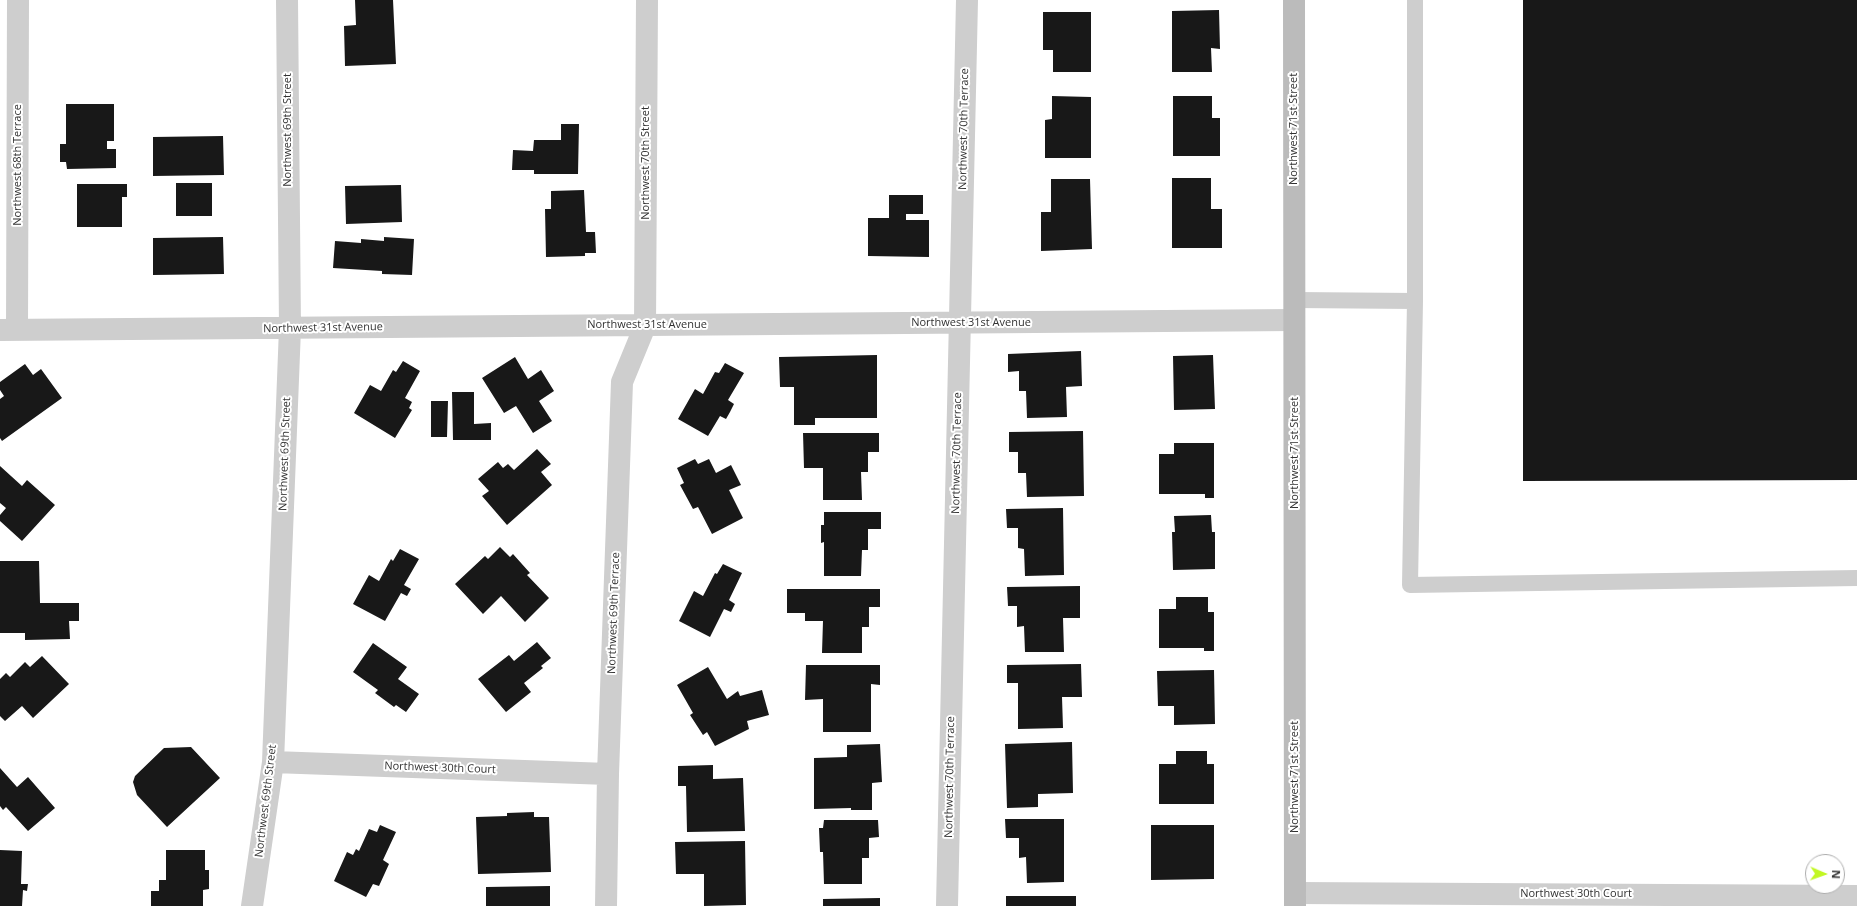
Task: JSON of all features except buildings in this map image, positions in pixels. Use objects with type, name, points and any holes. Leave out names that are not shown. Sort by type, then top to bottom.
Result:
[{"type":"street","name":"Northwest 68th Terrace","points":[[8,330],[18,0]]},
{"type":"street","name":"Northwest 69th Street","points":[[252,906],[273,762],[290,328],[287,0]]},
{"type":"street","name":"Northwest 70th Street","points":[[645,326],[648,0]]},
{"type":"street","name":"Northwest 70th Terrace","points":[[947,906],[967,0]]},
{"type":"street","name":"Northwest 71st Street","points":[[1294,0],[1295,900]]},
{"type":"street","name":"Northwest 31st Avenue","points":[[8,330],[960,323],[1294,310]]},
{"type":"street","name":"Northwest 69th Terrace","points":[[606,906],[608,774],[622,382],[645,326]]},
{"type":"street","name":"Northwest 30th Court","points":[[273,762],[608,774]]},
{"type":"street","name":"Northwest 30th Court","points":[[1295,900],[1857,896]]},
{"type":"lane","points":[[1415,0],[1415,301],[1410,585],[1857,578]]},
{"type":"lane","points":[[1294,310],[1415,301]]}]
